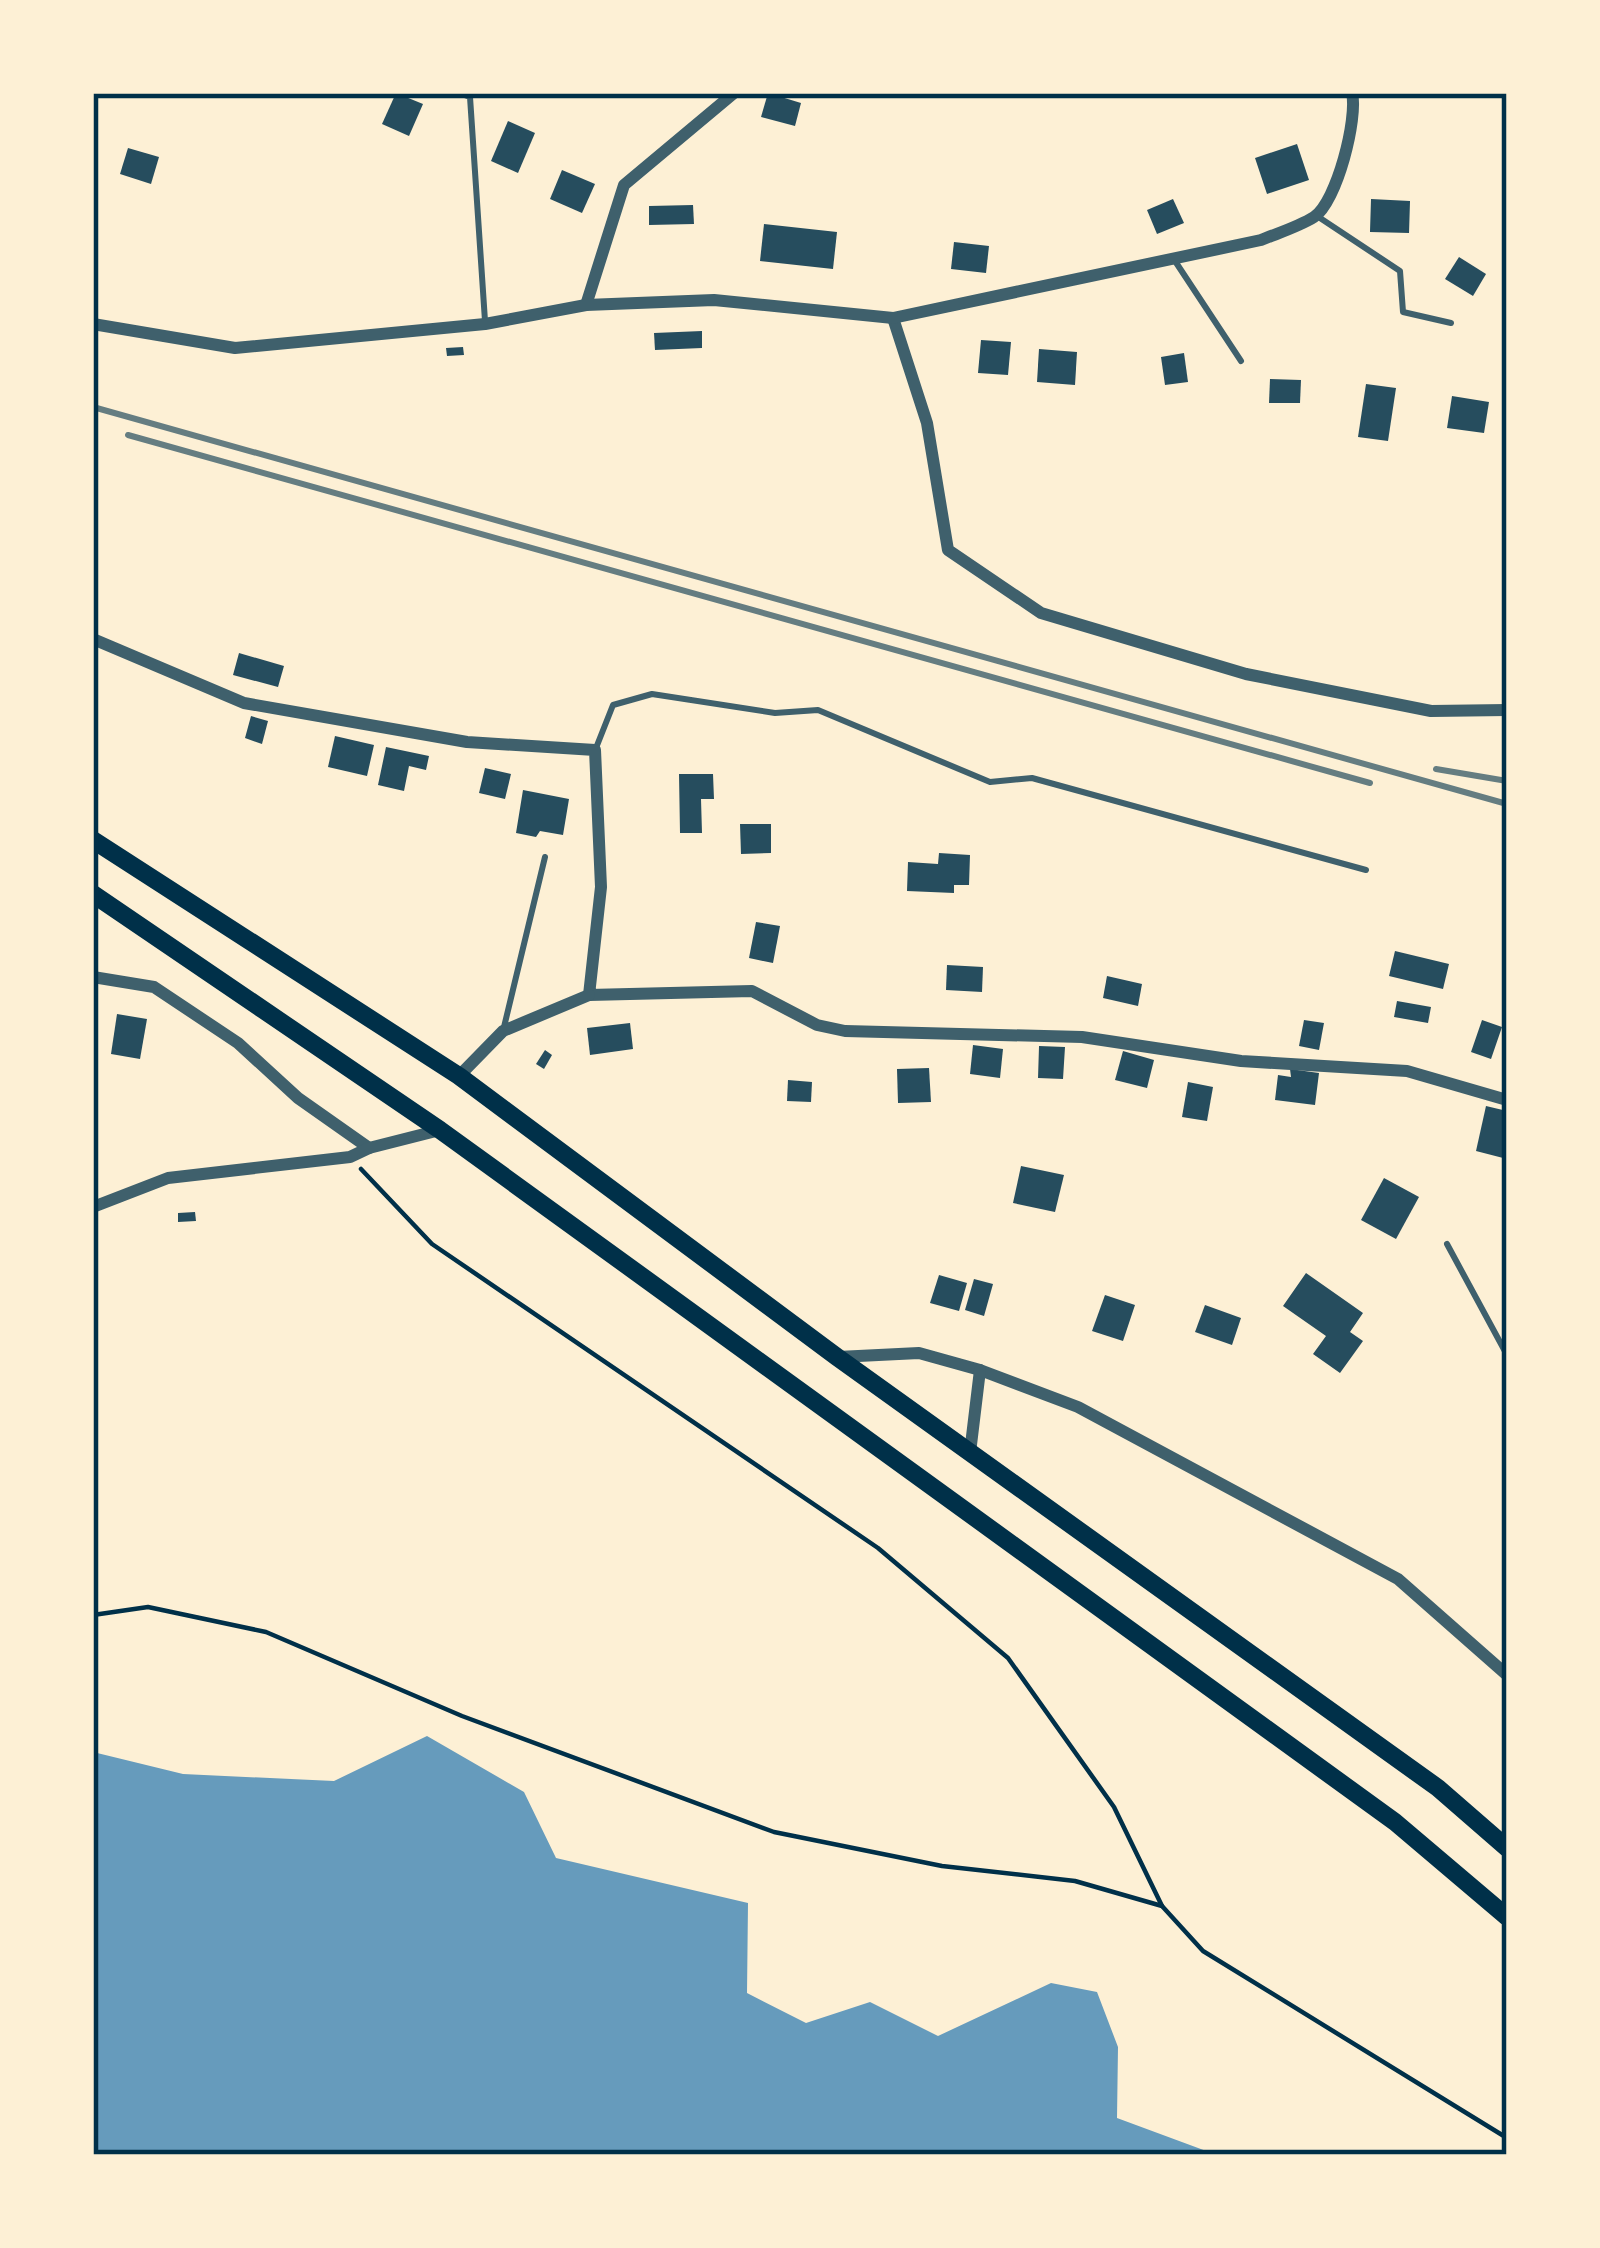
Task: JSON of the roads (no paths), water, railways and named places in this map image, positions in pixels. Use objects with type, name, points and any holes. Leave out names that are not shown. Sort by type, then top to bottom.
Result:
[{"type":"main road","points":[[93,840],[459,1076],[970,1454],[1438,1788],[1507,1848]]},
{"type":"main road","points":[[93,894],[440,1130],[1395,1822],[1507,1917]]},
{"type":"street","points":[[586,305],[624,185],[734,93]]},
{"type":"street","points":[[1352,93],[1356,109]]},
{"type":"street","points":[[93,324],[235,348],[485,324],[586,305],[714,300],[892,318],[1261,240],[1317,216],[1332,196],[1356,109],[1366,93]]},
{"type":"street","points":[[892,318],[927,423],[948,550],[1041,613],[1246,674],[1431,712],[1507,710]]},
{"type":"street","points":[[93,639],[244,703],[467,742],[595,750],[602,887],[589,995]]},
{"type":"street","points":[[93,977],[154,986],[238,1043],[298,1098],[369,1148]]},
{"type":"street","points":[[459,1076],[503,1031],[589,995],[752,991],[817,1025],[845,1031],[1082,1037],[1240,1061],[1407,1071],[1507,1100]]},
{"type":"street","points":[[93,1207],[168,1178],[350,1157],[440,1130]]},
{"type":"street","points":[[837,1357],[919,1353],[1078,1407],[1397,1579],[1507,1675]]},
{"type":"street","points":[[970,1454],[980,1370]]},
{"type":"lane","points":[[459,93],[470,97],[485,324]]},
{"type":"lane","points":[[1317,216],[1400,271],[1403,312],[1451,323]]},
{"type":"lane","points":[[1173,258],[1241,361]]},
{"type":"lane","points":[[595,750],[613,705],[652,694],[775,713],[818,710],[989,782],[1032,778],[1366,870]]},
{"type":"lane","points":[[503,1031],[545,857]]},
{"type":"lane","points":[[1447,1244],[1507,1355]]},
{"type":"water","points":[[427,1736],[524,1792],[556,1858],[748,1903],[747,1993],[806,2023],[870,2002],[938,2036],[1051,1983],[1097,1992],[1118,2047],[1117,2118],[1217,2155],[93,2155],[93,1752],[183,1774],[334,1781]]},
{"type":"railway","points":[[93,407],[1507,804]]},
{"type":"railway","points":[[128,435],[1370,783]]},
{"type":"railway","points":[[1436,769],[1507,781]]}]
